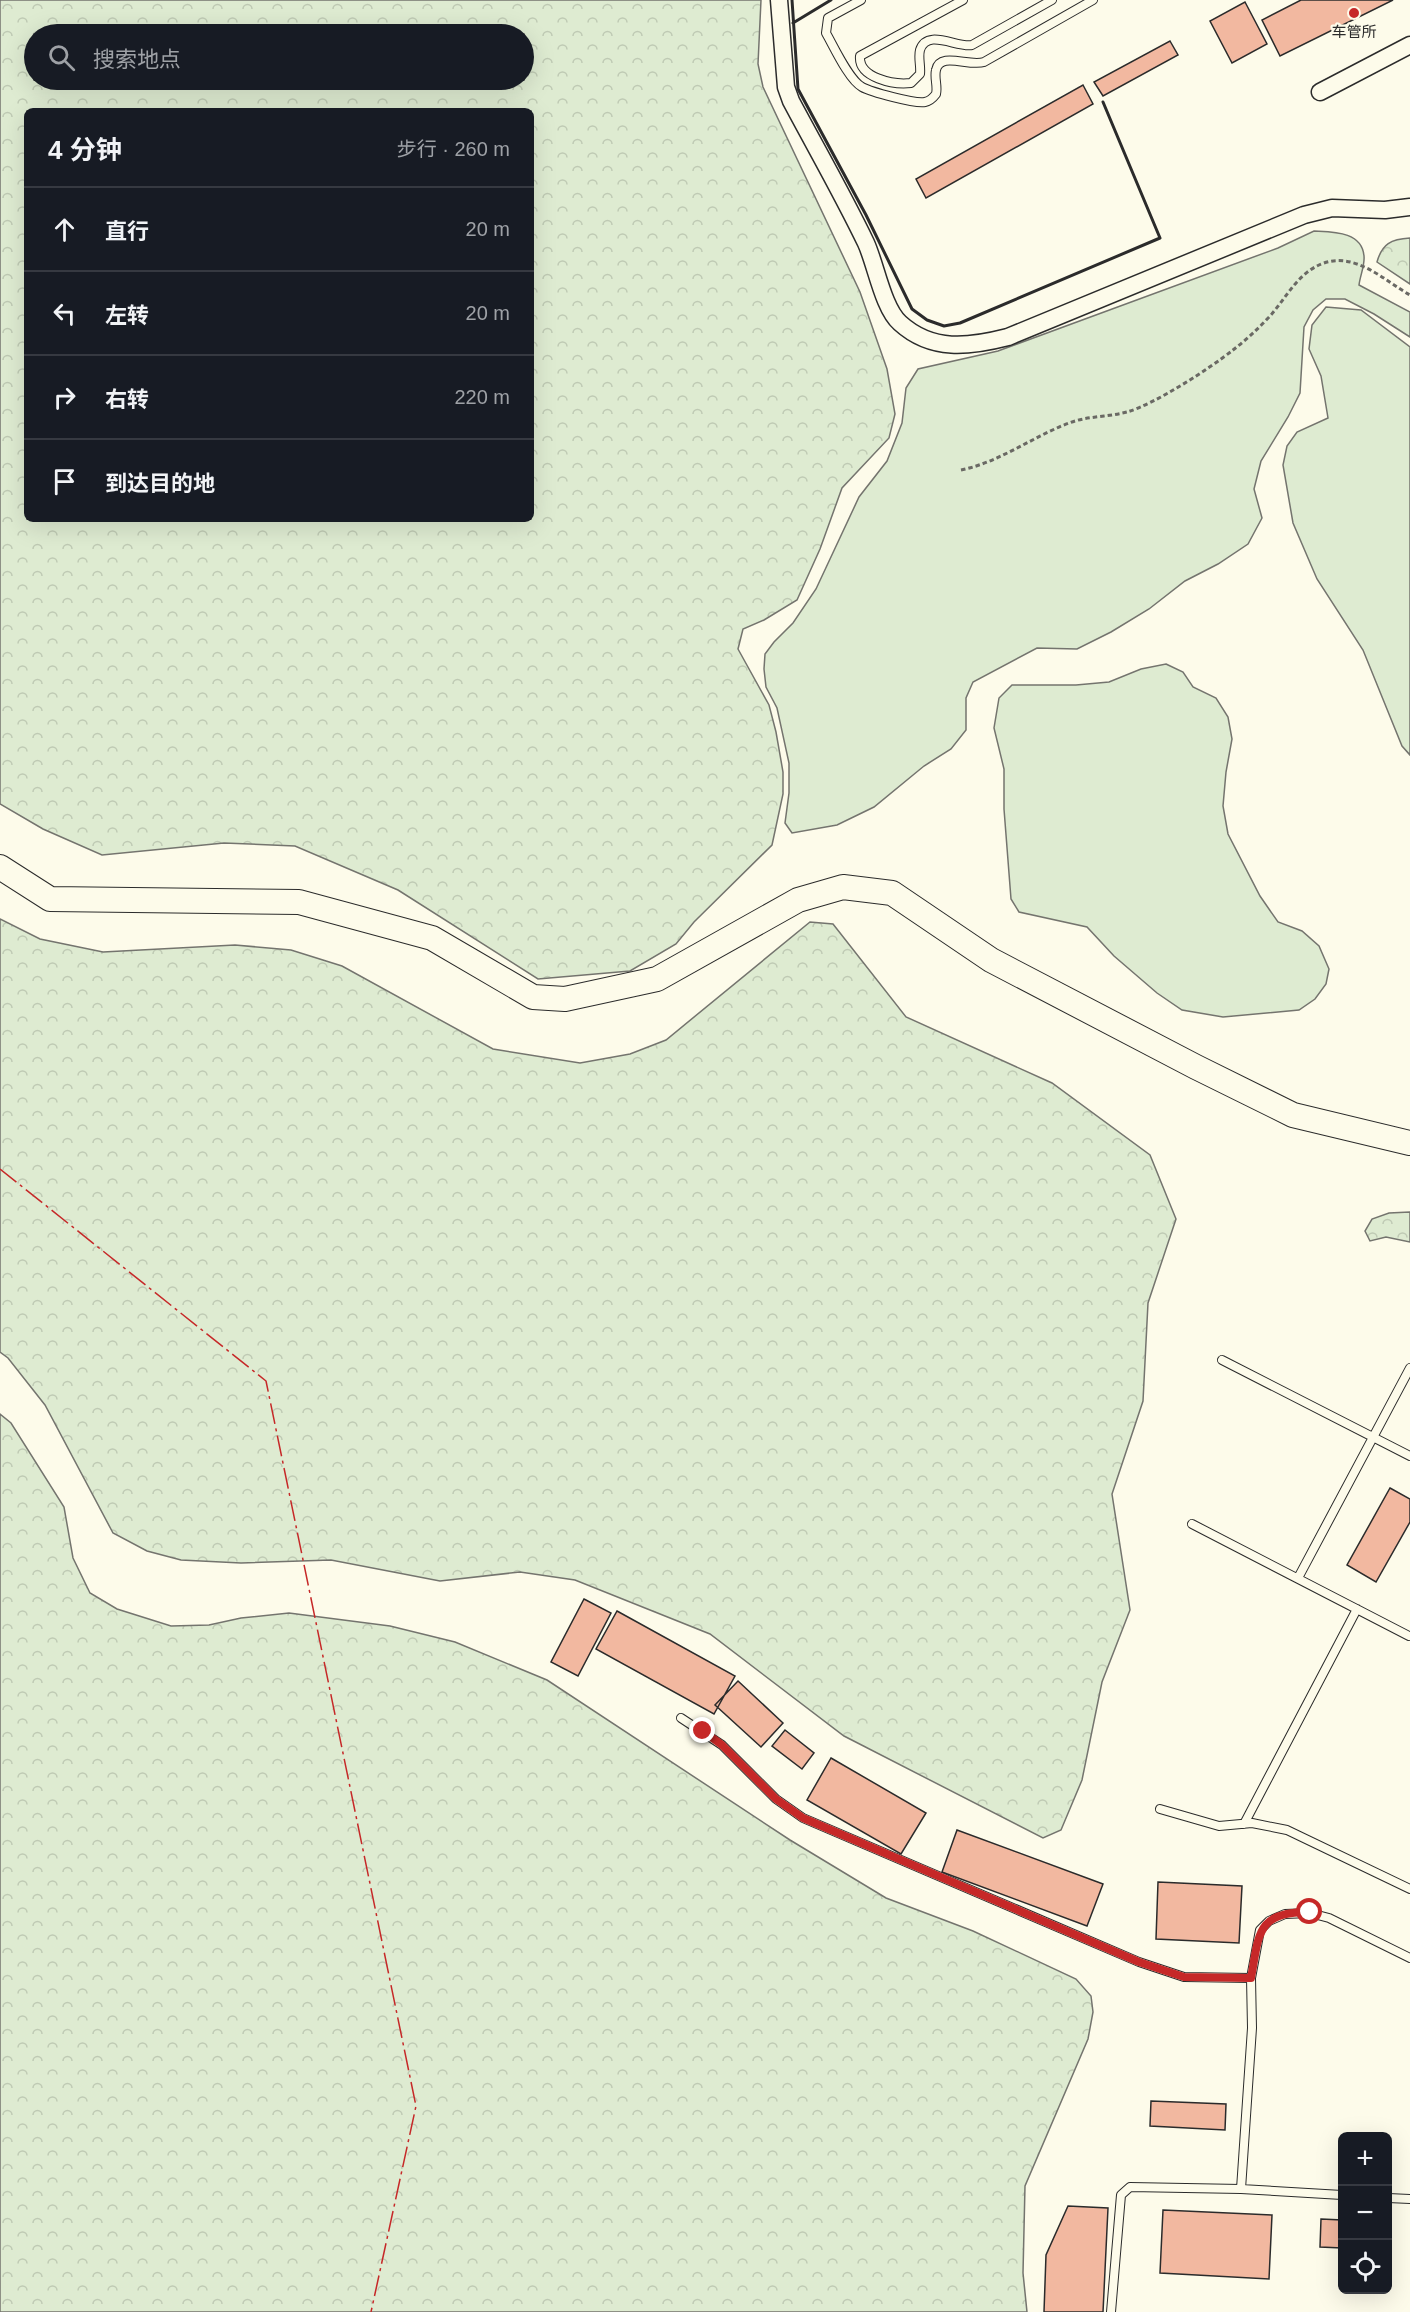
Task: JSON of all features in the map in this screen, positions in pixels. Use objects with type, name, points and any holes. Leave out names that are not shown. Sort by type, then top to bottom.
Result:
[{"type":"street","points":[[780,0],[786,87],[791,101],[867,246],[886,300],[898,322],[925,341],[949,345],[977,345],[1008,337],[1304,215],[1332,208],[1385,210],[1410,207]]},
{"type":"street","points":[[1320,92],[1410,45]]},
{"type":"street","points":[[0,867],[50,899],[299,902],[432,938],[533,997],[565,999],[657,980],[798,900],[843,887],[892,893],[991,960],[1185,1062],[1293,1115],[1410,1143]]},
{"type":"lane","points":[[861,0],[828,18],[826,25],[826,33],[853,79],[862,87],[908,101],[924,102],[932,99],[936,94],[936,69],[942,61],[952,59],[966,64],[984,62],[1093,0]]},
{"type":"lane","points":[[963,0],[860,56],[860,62],[866,72],[872,76],[899,83],[911,83],[920,74],[919,52],[929,41],[933,39],[960,46],[972,45],[1052,0]]},
{"type":"lane","points":[[1222,1360],[1410,1456]]},
{"type":"lane","points":[[1298,1578],[1410,1368]]},
{"type":"lane","points":[[1192,1524],[1409,1636]]},
{"type":"lane","points":[[1244,1824],[1357,1609]]},
{"type":"lane","points":[[681,1718],[722,1745],[776,1799],[813,1822],[1139,1962],[1184,1977],[1251,1978]]},
{"type":"lane","points":[[1160,1809],[1205,1824],[1220,1826],[1244,1824],[1287,1830],[1410,1889]]},
{"type":"lane","points":[[1241,2188],[1252,2028],[1251,1978],[1260,1930],[1278,1916],[1310,1912],[1329,1918],[1410,1958]]},
{"type":"lane","points":[[1111,2312],[1121,2195],[1130,2187],[1241,2188],[1338,2195]]},
{"type":"lane","points":[[1392,2198],[1410,2199]]},
{"type":"path","points":[[961,470],[979,466],[1071,422],[1127,412],[1146,404],[1230,352],[1270,316],[1299,279],[1324,263],[1336,260],[1353,263],[1378,273],[1410,295]]},
{"type":"green space","points":[[0,0],[761,0],[758,64],[763,87],[860,292],[887,369],[895,414],[889,438],[842,488],[820,549],[797,600],[764,620],[743,629],[738,649],[769,705],[783,772],[783,794],[772,845],[694,922],[676,944],[630,971],[538,979],[398,890],[295,846],[224,843],[102,855],[43,829],[0,804]]},
{"type":"green space","points":[[1314,231],[1345,234],[1358,242],[1364,256],[1359,285],[1410,312],[1410,337],[1345,299],[1326,299],[1313,310],[1304,327],[1300,393],[1261,461],[1254,489],[1262,518],[1248,544],[1218,564],[1185,581],[1149,609],[1111,632],[1077,649],[1037,648],[973,682],[966,698],[966,730],[951,749],[924,766],[874,807],[837,825],[792,833],[785,823],[789,793],[789,763],[777,708],[766,687],[765,654],[793,623],[816,589],[859,497],[887,461],[902,423],[906,388],[918,369],[998,351],[1278,248]]},
{"type":"green space","points":[[1410,238],[1410,284],[1377,262],[1388,244]]},
{"type":"green space","points":[[1326,307],[1361,310],[1410,347],[1410,755],[1402,746],[1363,650],[1317,579],[1293,523],[1283,465],[1287,446],[1297,432],[1328,418],[1321,376],[1309,349],[1312,325]]},
{"type":"green space","points":[[1166,664],[1183,672],[1193,687],[1216,698],[1228,717],[1232,739],[1223,806],[1228,834],[1260,896],[1278,922],[1302,931],[1319,946],[1329,969],[1326,984],[1315,999],[1299,1010],[1223,1017],[1182,1010],[1157,993],[1114,956],[1087,927],[1019,912],[1011,899],[1004,809],[1004,769],[994,728],[999,698],[1012,685],[1076,685],[1109,682],[1141,669]]},
{"type":"green space","points":[[0,919],[40,939],[103,952],[235,945],[291,950],[342,966],[493,1049],[580,1063],[630,1054],[666,1040],[810,922],[833,924],[906,1017],[1052,1083],[1150,1155],[1176,1219],[1148,1303],[1143,1401],[1112,1494],[1130,1610],[1102,1682],[1082,1780],[1061,1830],[1043,1838],[844,1736],[710,1634],[575,1580],[520,1572],[440,1581],[331,1560],[241,1563],[181,1560],[147,1551],[113,1533],[45,1405],[8,1358],[0,1352]]},
{"type":"green space","points":[[1410,1212],[1410,1242],[1386,1237],[1370,1241],[1365,1231],[1372,1219],[1389,1213]]},
{"type":"green space","points":[[0,1414],[11,1423],[64,1507],[73,1558],[90,1593],[117,1609],[171,1626],[209,1625],[241,1618],[289,1613],[390,1626],[455,1642],[547,1680],[790,1840],[886,1898],[973,1931],[1076,1979],[1091,1996],[1093,2012],[1088,2039],[1025,2186],[1023,2273],[1027,2312],[0,2312]]},
{"type":"building","points":[[1301,0],[1393,0],[1280,56],[1262,20]]},
{"type":"building","points":[[1245,2],[1267,44],[1232,63],[1210,21]]},
{"type":"building","points":[[1170,41],[1178,55],[1103,96],[1094,82]]},
{"type":"building","points":[[1083,85],[1093,104],[926,198],[916,179]]},
{"type":"building","points":[[1390,1488],[1410,1499],[1410,1522],[1376,1582],[1347,1565]]},
{"type":"building","points":[[584,1599],[611,1613],[578,1676],[551,1662]]},
{"type":"building","points":[[617,1611],[735,1676],[714,1714],[596,1649]]},
{"type":"building","points":[[738,1681],[783,1723],[761,1747],[715,1705]]},
{"type":"building","points":[[785,1730],[814,1753],[802,1769],[772,1746]]},
{"type":"building","points":[[831,1758],[926,1813],[901,1854],[807,1800]]},
{"type":"building","points":[[957,1830],[1103,1884],[1087,1926],[942,1872]]},
{"type":"building","points":[[1158,1882],[1242,1886],[1239,1943],[1156,1939]]},
{"type":"building","points":[[1151,2101],[1226,2104],[1225,2130],[1150,2126]]},
{"type":"building","points":[[1068,2206],[1108,2208],[1103,2312],[1044,2312],[1046,2255]]},
{"type":"building","points":[[1163,2210],[1272,2215],[1269,2279],[1160,2273]]},
{"type":"building","points":[[1321,2219],[1338,2220],[1338,2248],[1320,2247]]},
{"type":"wall","points":[[792,0],[798,89],[866,215],[912,309],[927,320],[944,326],[960,323],[1160,238],[1103,102]]},
{"type":"wall","points":[[793,23],[831,0]]},
{"type":"power","points":[[0,1169],[266,1381],[416,2106],[371,2312]]},
{"type":"place","name":"车管所","points":[[1354,13]]},
{"type":"route","points":[[703,1731],[722,1745],[776,1799],[803,1818],[1061,1930],[1139,1962],[1184,1977],[1251,1978],[1260,1930],[1278,1916],[1310,1912]]}]
